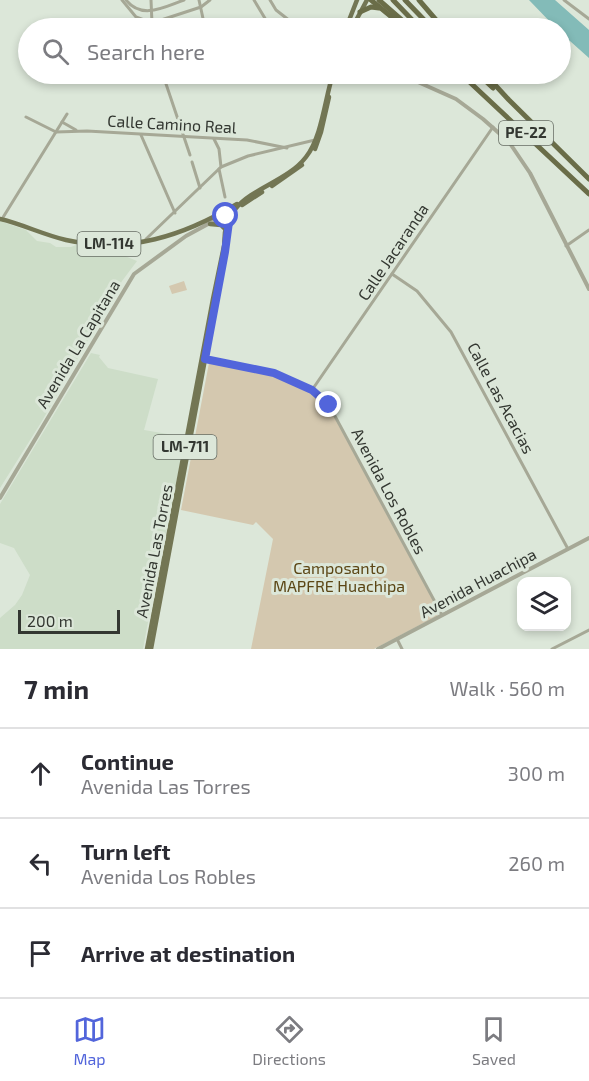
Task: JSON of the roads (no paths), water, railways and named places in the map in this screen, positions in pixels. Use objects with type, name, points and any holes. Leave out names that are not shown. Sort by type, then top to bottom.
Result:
[{"type":"highway","points":[[369,0],[392,18]]},
{"type":"highway","points":[[379,0],[400,18]]},
{"type":"highway","points":[[393,0],[410,18]]},
{"type":"highway","points":[[405,0],[422,18]]},
{"type":"highway","points":[[418,0],[434,18]]},
{"type":"highway","points":[[360,12],[371,7],[381,9]]},
{"type":"highway","name":"PE-22","points":[[474,84],[589,194]]},
{"type":"highway","points":[[490,84],[509,100]]},
{"type":"highway","name":"PE-22","points":[[494,84],[589,180]]},
{"type":"main road","points":[[350,18],[357,0]]},
{"type":"main road","points":[[357,18],[369,0]]},
{"type":"main road","name":"Avenida Las Torres","points":[[149,649],[226,231],[234,210],[243,201],[299,164],[308,155],[315,140],[329,84]]},
{"type":"main road","name":"Avenida Las Torres","points":[[234,210],[298,169],[311,155],[321,132],[332,84]]},
{"type":"main road","name":"LM-114","points":[[1,219],[66,240],[132,244],[143,243],[190,228],[243,201]]},
{"type":"main road","points":[[216,216],[229,222]]},
{"type":"main road","points":[[210,224],[221,225],[226,231]]},
{"type":"street","points":[[124,0],[136,9],[152,11],[184,0]]},
{"type":"street","points":[[124,0],[139,18]]},
{"type":"street","points":[[151,0],[152,18]]},
{"type":"street","points":[[199,0],[203,18]]},
{"type":"street","points":[[167,18],[201,7],[210,0]]},
{"type":"street","points":[[254,0],[265,18]]},
{"type":"street","points":[[270,0],[276,10],[286,18]]},
{"type":"street","points":[[564,0],[589,19]]},
{"type":"street","points":[[166,84],[190,155]]},
{"type":"street","points":[[422,84],[456,99],[509,142],[522,159],[566,246],[587,281],[589,289]]},
{"type":"street","points":[[1,219],[67,114]]},
{"type":"street","points":[[26,117],[56,132]]},
{"type":"street","points":[[62,122],[78,131]]},
{"type":"street","name":"Calle Jacaranda","points":[[312,390],[493,127]]},
{"type":"street","name":"Calle Camino Real","points":[[56,132],[78,131],[247,140],[287,148]]},
{"type":"street","points":[[141,135],[175,213]]},
{"type":"street","points":[[214,139],[219,149],[225,197]]},
{"type":"street","points":[[143,243],[220,168],[248,156],[315,140]]},
{"type":"street","points":[[192,162],[200,188]]},
{"type":"street","name":"Avenida La Capitana","points":[[0,498],[134,274],[186,236],[234,210]]},
{"type":"street","points":[[566,246],[589,230]]},
{"type":"street","name":"Calle Las Acacias","points":[[392,274],[417,291],[451,332],[568,549]]},
{"type":"street","name":"Avenida Los Robles","points":[[203,359],[274,373],[312,390],[329,405],[442,615]]},
{"type":"street","name":"Avenida Huachipa","points":[[378,649],[589,538]]},
{"type":"street","points":[[552,649],[589,630]]},
{"type":"street","points":[[397,639],[402,649]]},
{"type":"water","points":[[529,0],[555,0],[589,30],[589,58],[571,42],[571,18],[546,18]]},
{"type":"park label","name":"Camposanto MAPFRE Huachipa","points":[[339,577]]}]
